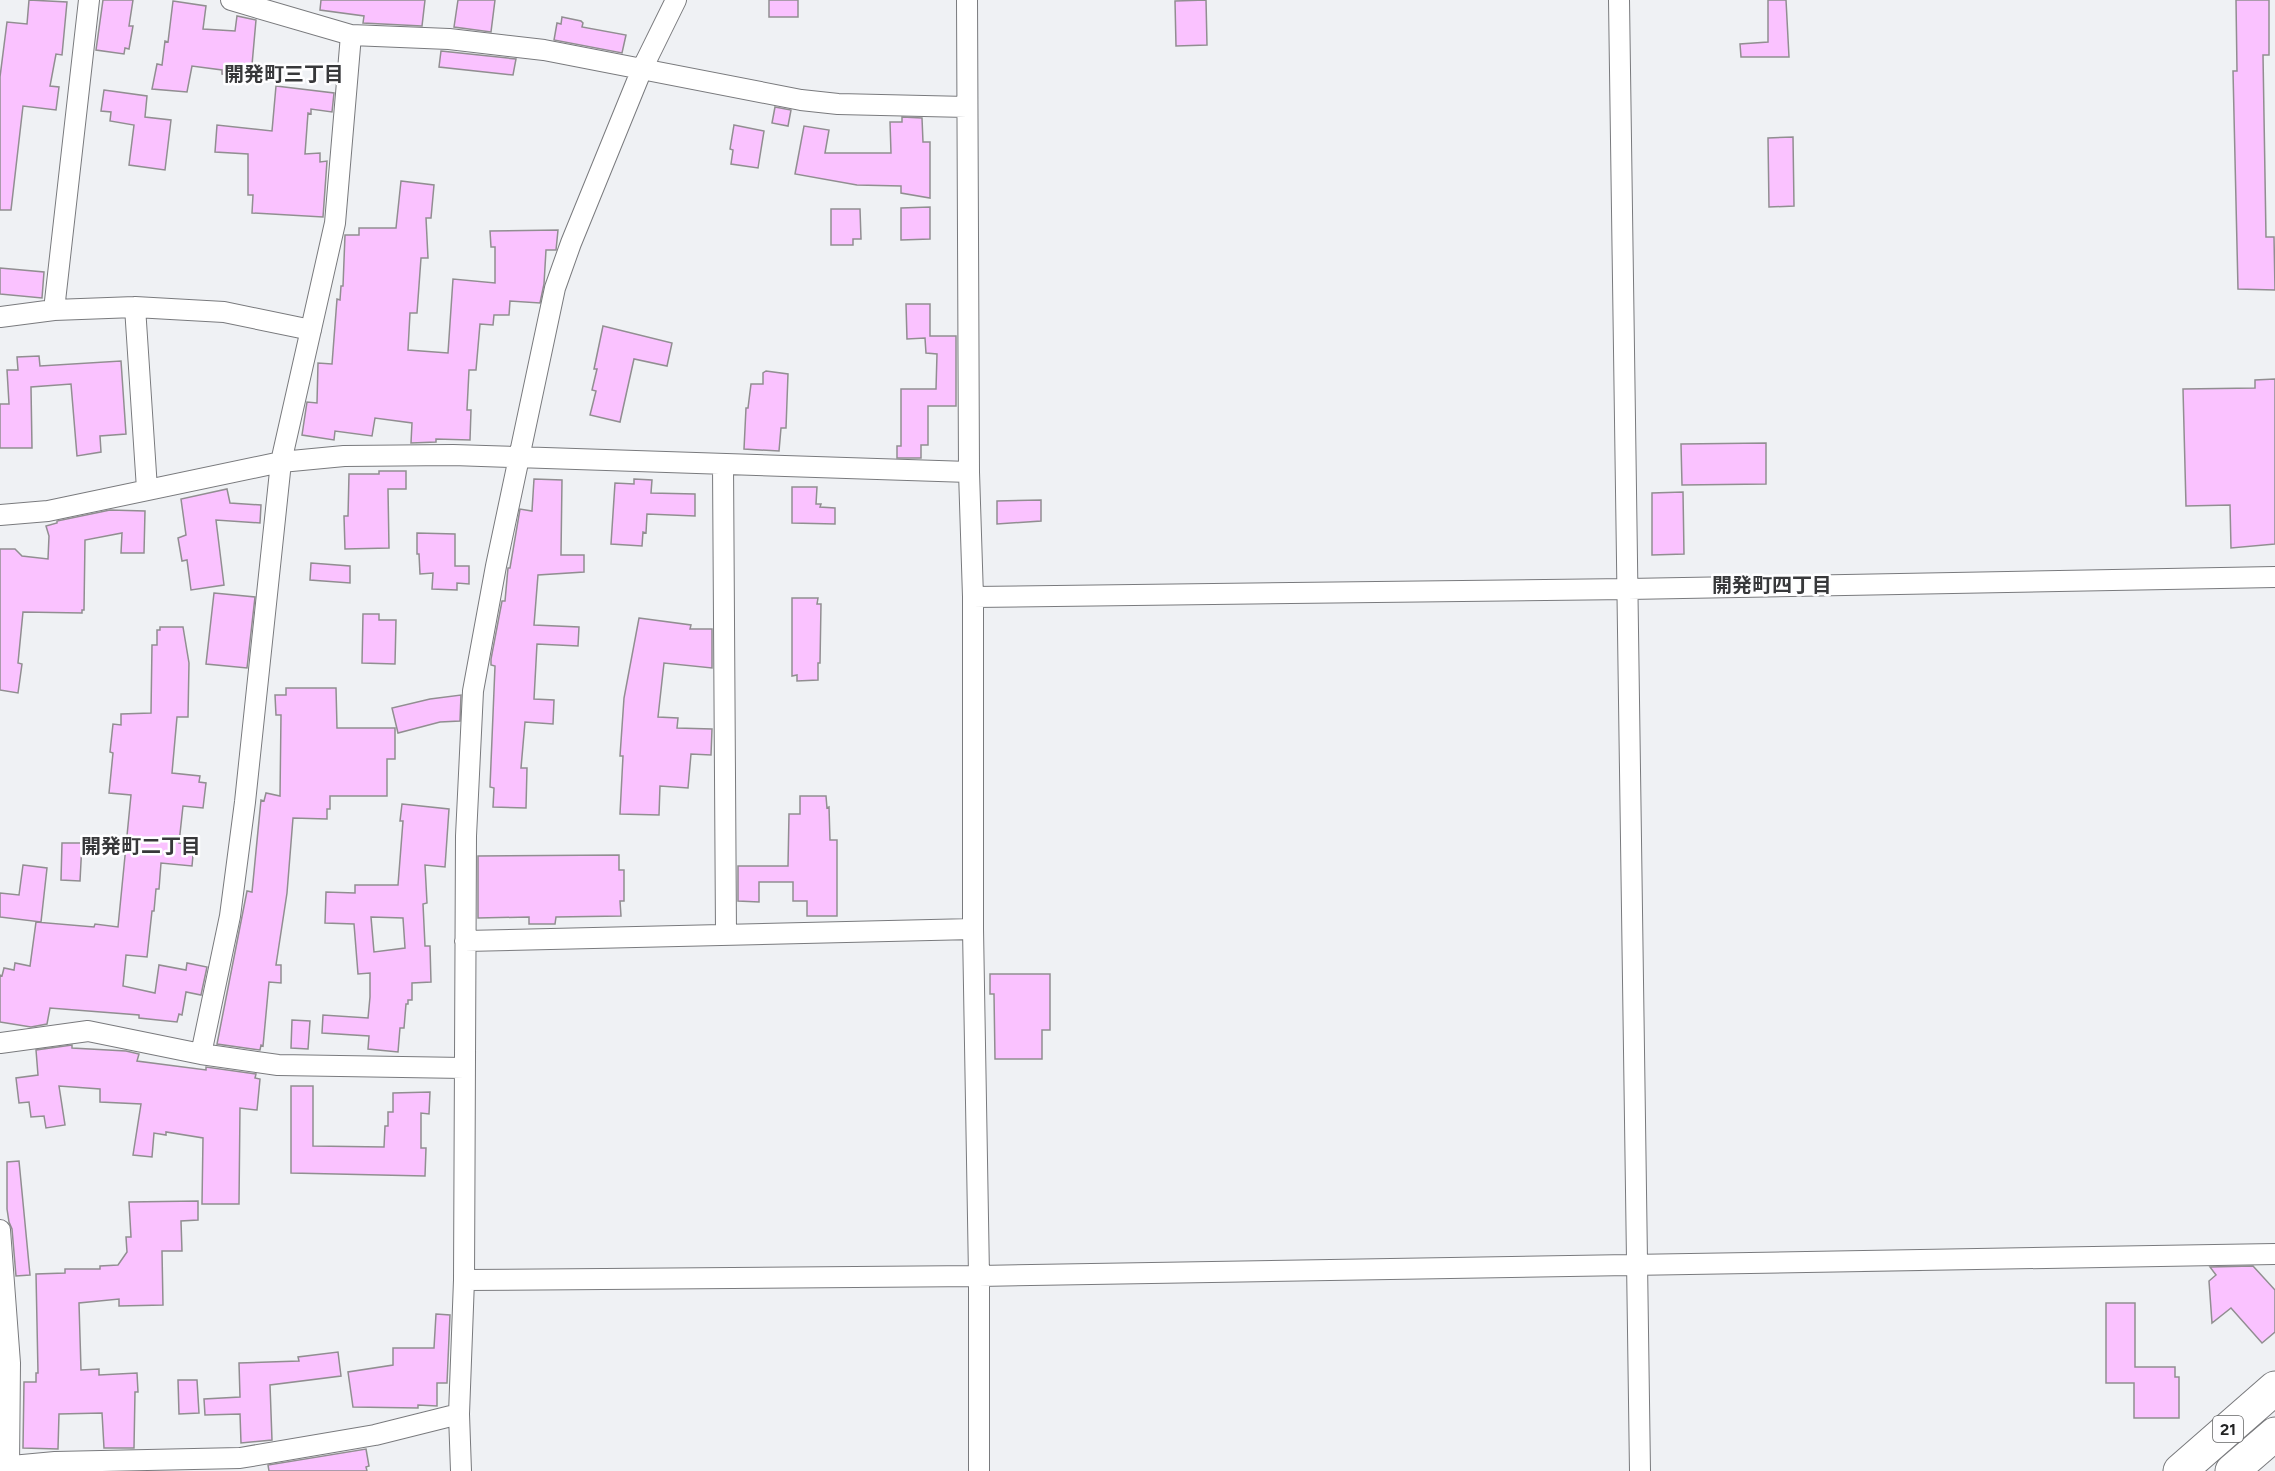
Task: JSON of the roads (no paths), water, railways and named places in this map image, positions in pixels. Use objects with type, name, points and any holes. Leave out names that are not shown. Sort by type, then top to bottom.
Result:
[{"type":"highway","name":"21","points":[[2180,1471],[2275,1388]]},
{"type":"highway","name":"21","points":[[2232,1471],[2275,1434]]},
{"type":"street","points":[[54,310],[88,0]]},
{"type":"street","points":[[231,0],[351,35],[449,39],[544,50],[801,100],[838,104],[967,106]]},
{"type":"street","points":[[460,1471],[459,1414],[464,1280],[466,836],[473,691],[496,566],[555,288],[642,69],[676,0]]},
{"type":"street","points":[[967,0],[969,472],[973,597],[973,929],[979,1276],[979,1471]]},
{"type":"street","points":[[1619,0],[1640,1471]]},
{"type":"street","points":[[201,1054],[230,916],[246,790],[281,462],[335,223],[351,35]]},
{"type":"street","points":[[135,307],[147,489]]},
{"type":"street","points":[[0,317],[54,310],[135,307],[224,312],[311,330]]},
{"type":"street","points":[[0,515],[48,511],[281,462],[344,456],[453,455],[969,472]]},
{"type":"street","points":[[723,464],[726,933]]},
{"type":"street","points":[[973,597],[2275,578]]},
{"type":"street","points":[[465,941],[726,933],[973,929]]},
{"type":"street","points":[[0,1043],[88,1031],[201,1054],[278,1065],[464,1068]]},
{"type":"street","points":[[0,1230],[5,1362],[5,1466],[55,1467],[240,1458],[375,1436],[459,1414]]},
{"type":"street","points":[[464,1280],[979,1276],[2275,1254]]},
{"type":"district","name":"開発町三丁目","points":[[284,74]]},
{"type":"district","name":"開発町四丁目","points":[[1772,585]]},
{"type":"district","name":"開発町二丁目","points":[[141,846]]}]
